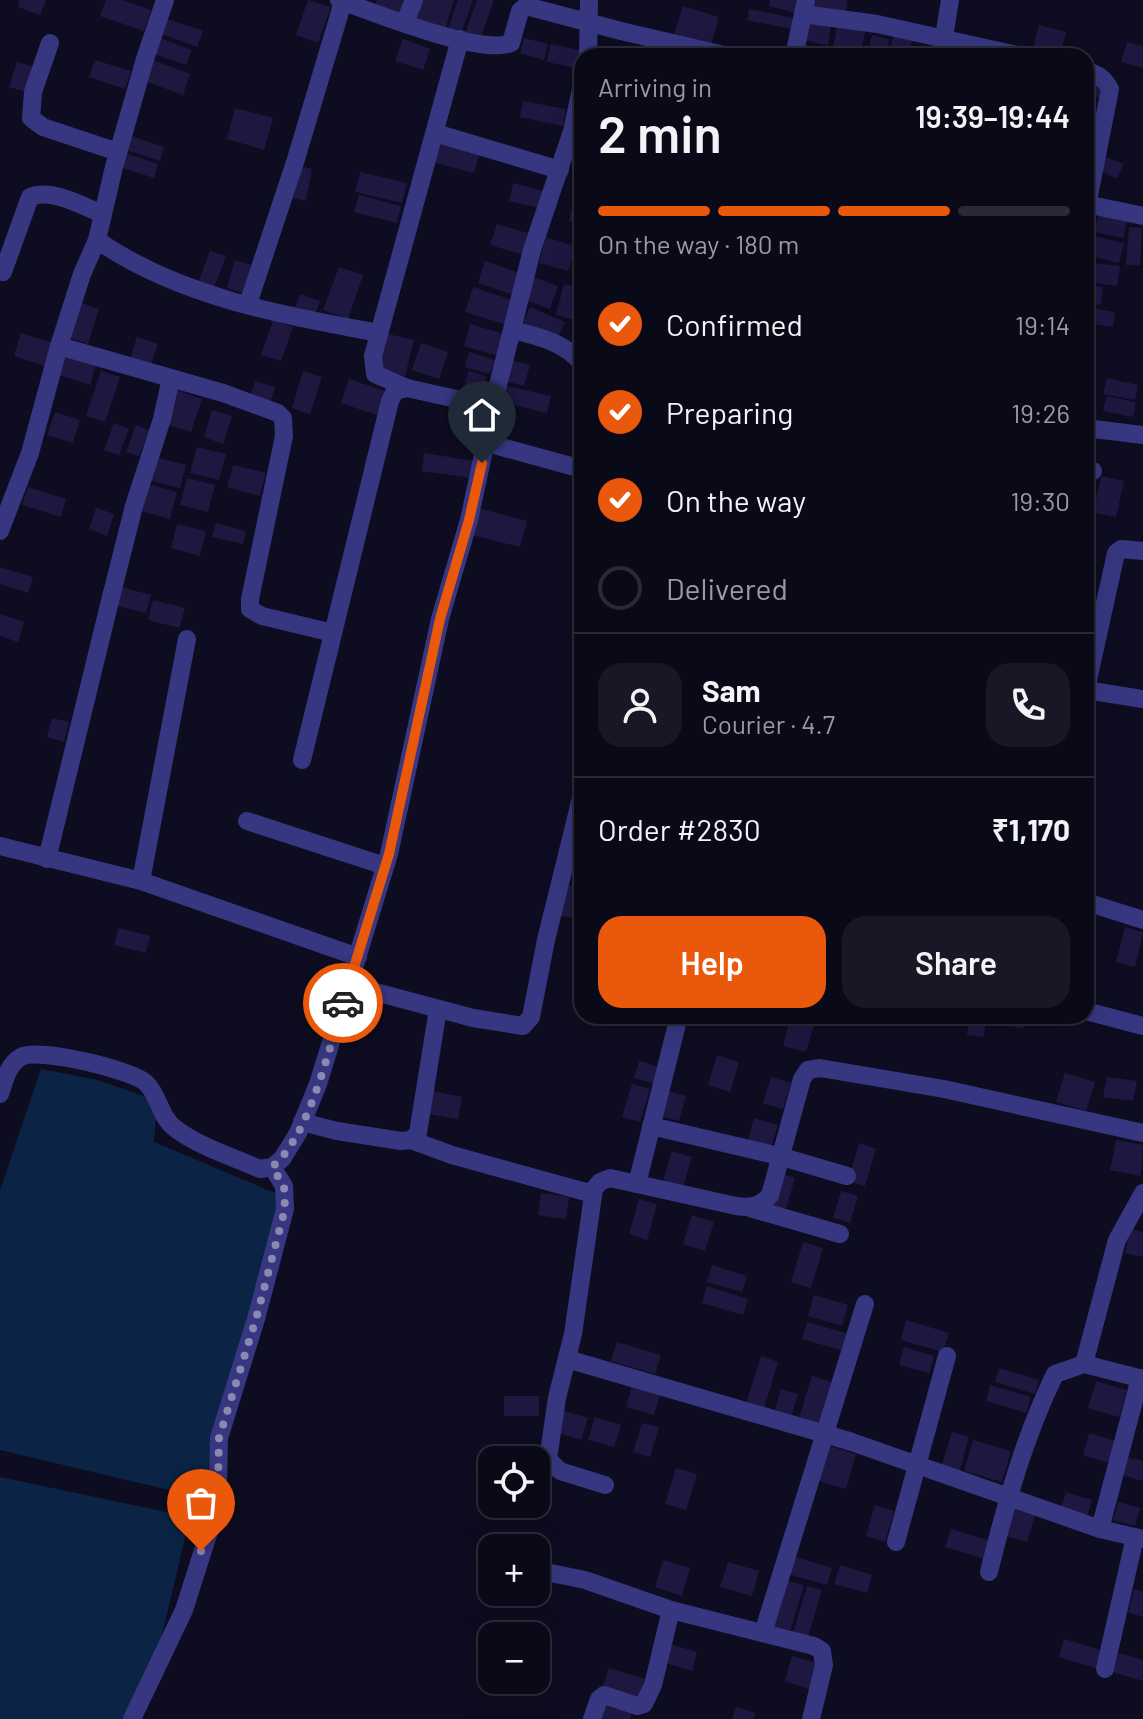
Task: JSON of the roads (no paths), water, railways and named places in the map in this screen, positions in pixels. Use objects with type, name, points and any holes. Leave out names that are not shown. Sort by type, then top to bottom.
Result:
[{"type":"street","points":[[0,531],[30,453],[59,346],[82,274],[97,240],[118,152],[165,0]]},
{"type":"street","points":[[405,22],[414,0]]},
{"type":"street","points":[[588,48],[589,0]]},
{"type":"street","points":[[943,48],[950,0]]},
{"type":"street","points":[[248,304],[296,159],[341,1],[435,34],[494,47],[511,43],[523,7],[534,3],[588,22],[690,48]]},
{"type":"street","points":[[796,48],[805,7],[990,48]]},
{"type":"street","points":[[460,39],[373,356],[375,374],[407,388],[492,407]]},
{"type":"street","points":[[50,43],[33,92],[31,118],[34,123],[118,152]]},
{"type":"street","points":[[1094,73],[1106,80],[1110,89],[1094,168]]},
{"type":"street","points":[[0,1094],[8,1071],[21,1057],[37,1053],[129,1073],[152,1089],[162,1115],[185,1136],[260,1169],[272,1167],[282,1159],[318,1084],[385,866],[440,619],[469,520],[487,443],[492,407],[532,250],[574,122]]},
{"type":"street","points":[[435,133],[560,170]]},
{"type":"street","points":[[3,272],[30,197],[47,195],[103,214]]},
{"type":"street","points":[[1094,208],[1143,216]]},
{"type":"street","points":[[97,240],[116,253],[183,285],[284,315],[379,333]]},
{"type":"street","points":[[513,330],[548,339],[574,354]]},
{"type":"street","points":[[59,346],[223,393],[278,413],[283,418],[284,436],[250,609],[262,616],[333,633]]},
{"type":"street","points":[[47,859],[134,506],[162,419],[171,378]]},
{"type":"street","points":[[302,760],[390,401],[395,391],[407,388]]},
{"type":"street","points":[[1094,429],[1143,435]]},
{"type":"street","points":[[487,443],[574,467]]},
{"type":"street","points":[[1094,653],[1116,553],[1121,549],[1143,551]]},
{"type":"street","points":[[141,881],[187,639]]},
{"type":"street","points":[[1094,691],[1143,699]]},
{"type":"street","points":[[247,821],[385,866]]},
{"type":"street","points":[[349,985],[473,1018],[523,1026],[531,1017],[574,826]]},
{"type":"street","points":[[0,846],[141,881],[358,957]]},
{"type":"street","points":[[1094,905],[1143,920]]},
{"type":"street","points":[[411,1140],[418,1133],[420,1124],[438,1009]]},
{"type":"street","points":[[1094,1013],[1143,1026]]},
{"type":"street","points":[[637,1184],[677,1024]]},
{"type":"street","points":[[750,1208],[763,1203],[770,1195],[802,1079],[808,1070],[820,1068],[944,1089],[1143,1133]]},
{"type":"street","points":[[302,1122],[337,1131],[411,1140],[452,1155],[593,1194]]},
{"type":"street","points":[[651,1126],[779,1156],[847,1176]]},
{"type":"street","points":[[132,1719],[184,1610],[213,1519],[218,1484],[219,1438],[256,1319],[285,1209],[284,1186],[272,1167]]},
{"type":"street","points":[[605,1485],[560,1471],[548,1459],[557,1398],[573,1334],[593,1194],[600,1182],[610,1178],[750,1208],[840,1234]]},
{"type":"street","points":[[1084,1364],[1117,1240],[1143,1193]]},
{"type":"street","points":[[763,1633],[865,1304]]},
{"type":"street","points":[[896,1542],[947,1356]]},
{"type":"street","points":[[567,1359],[824,1434],[1100,1529],[1139,1538],[1105,1669]]},
{"type":"street","points":[[989,1572],[1008,1497],[1032,1422],[1055,1374],[1084,1364],[1141,1378],[1100,1529]]},
{"type":"street","points":[[550,1573],[585,1580],[671,1610],[814,1646],[822,1651],[824,1665],[811,1719]]},
{"type":"street","points":[[592,1719],[599,1699],[604,1695],[637,1706],[644,1704],[653,1685],[671,1610]]},
{"type":"water","points":[[41,1069],[98,1080],[157,1101],[154,1142],[277,1194],[281,1228],[268,1309],[211,1486],[182,1493],[0,1450],[0,1190]]},
{"type":"water","points":[[0,1477],[176,1514],[186,1534],[154,1668],[138,1719],[0,1719]]}]
